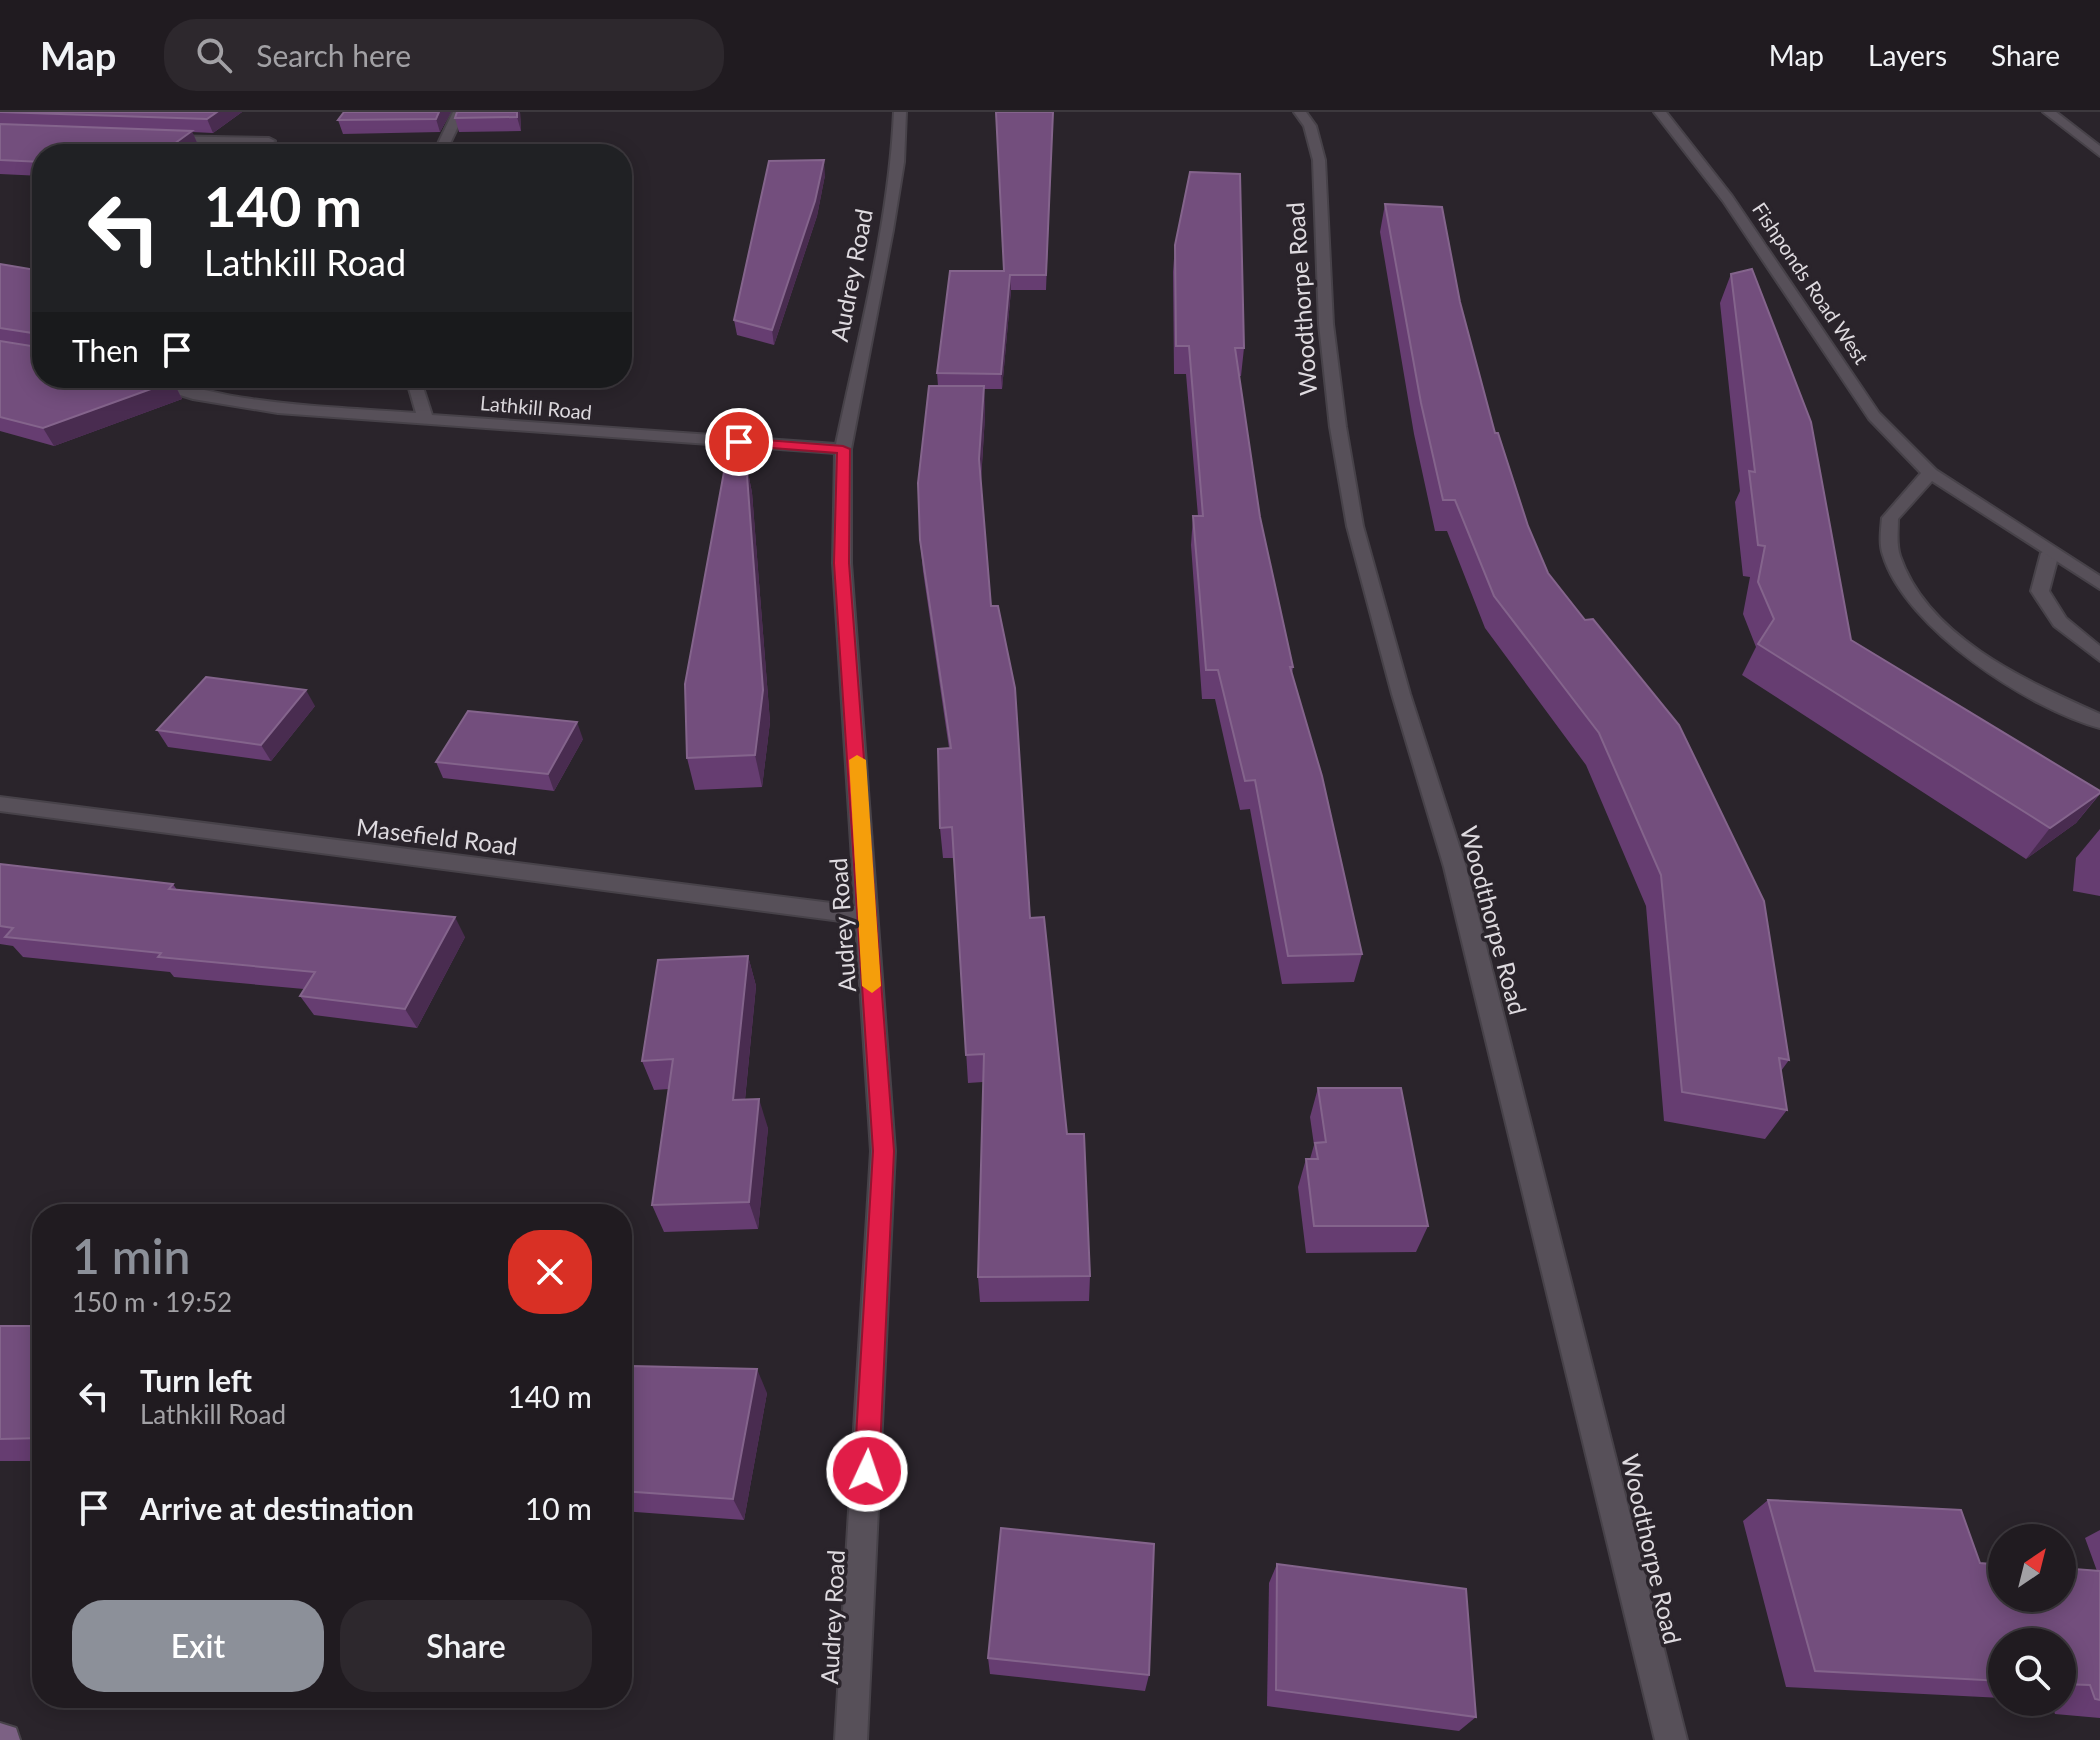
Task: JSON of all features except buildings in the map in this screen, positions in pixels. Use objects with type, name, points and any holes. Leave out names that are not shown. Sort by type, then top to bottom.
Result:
[{"type":"street","points":[[444,144],[459,112]]},
{"type":"street","name":"Audrey Road","points":[[851,1740],[883,1151],[842,563],[843,449],[887,230],[898,162],[900,112]]},
{"type":"street","name":"Woodthorpe Road","points":[[1300,112],[1310,126],[1319,160],[1326,324],[1338,427],[1355,526],[1401,694],[1455,867],[1671,1740]]},
{"type":"street","name":"Fishponds Road West","points":[[1660,112],[1728,199],[1874,416],[1930,473],[2100,584]]},
{"type":"street","points":[[2049,112],[2100,152]]},
{"type":"street","points":[[153,138],[269,141]]},
{"type":"street","name":"Lathkill Road","points":[[168,388],[278,408],[843,449]]},
{"type":"street","points":[[416,388],[425,417]]},
{"type":"street","points":[[1930,473],[1890,518],[1891,555],[1914,598],[1959,644],[2024,687],[2100,722]]},
{"type":"street","points":[[2050,553],[2040,591],[2060,622],[2100,655]]},
{"type":"street","name":"Masefield Road","points":[[0,804],[867,916]]},
{"type":"slow traffic","points":[[857,760],[872,986]]},
{"type":"route","points":[[739,442],[843,449],[842,563],[854,697],[883,1151],[867,1471]]}]
